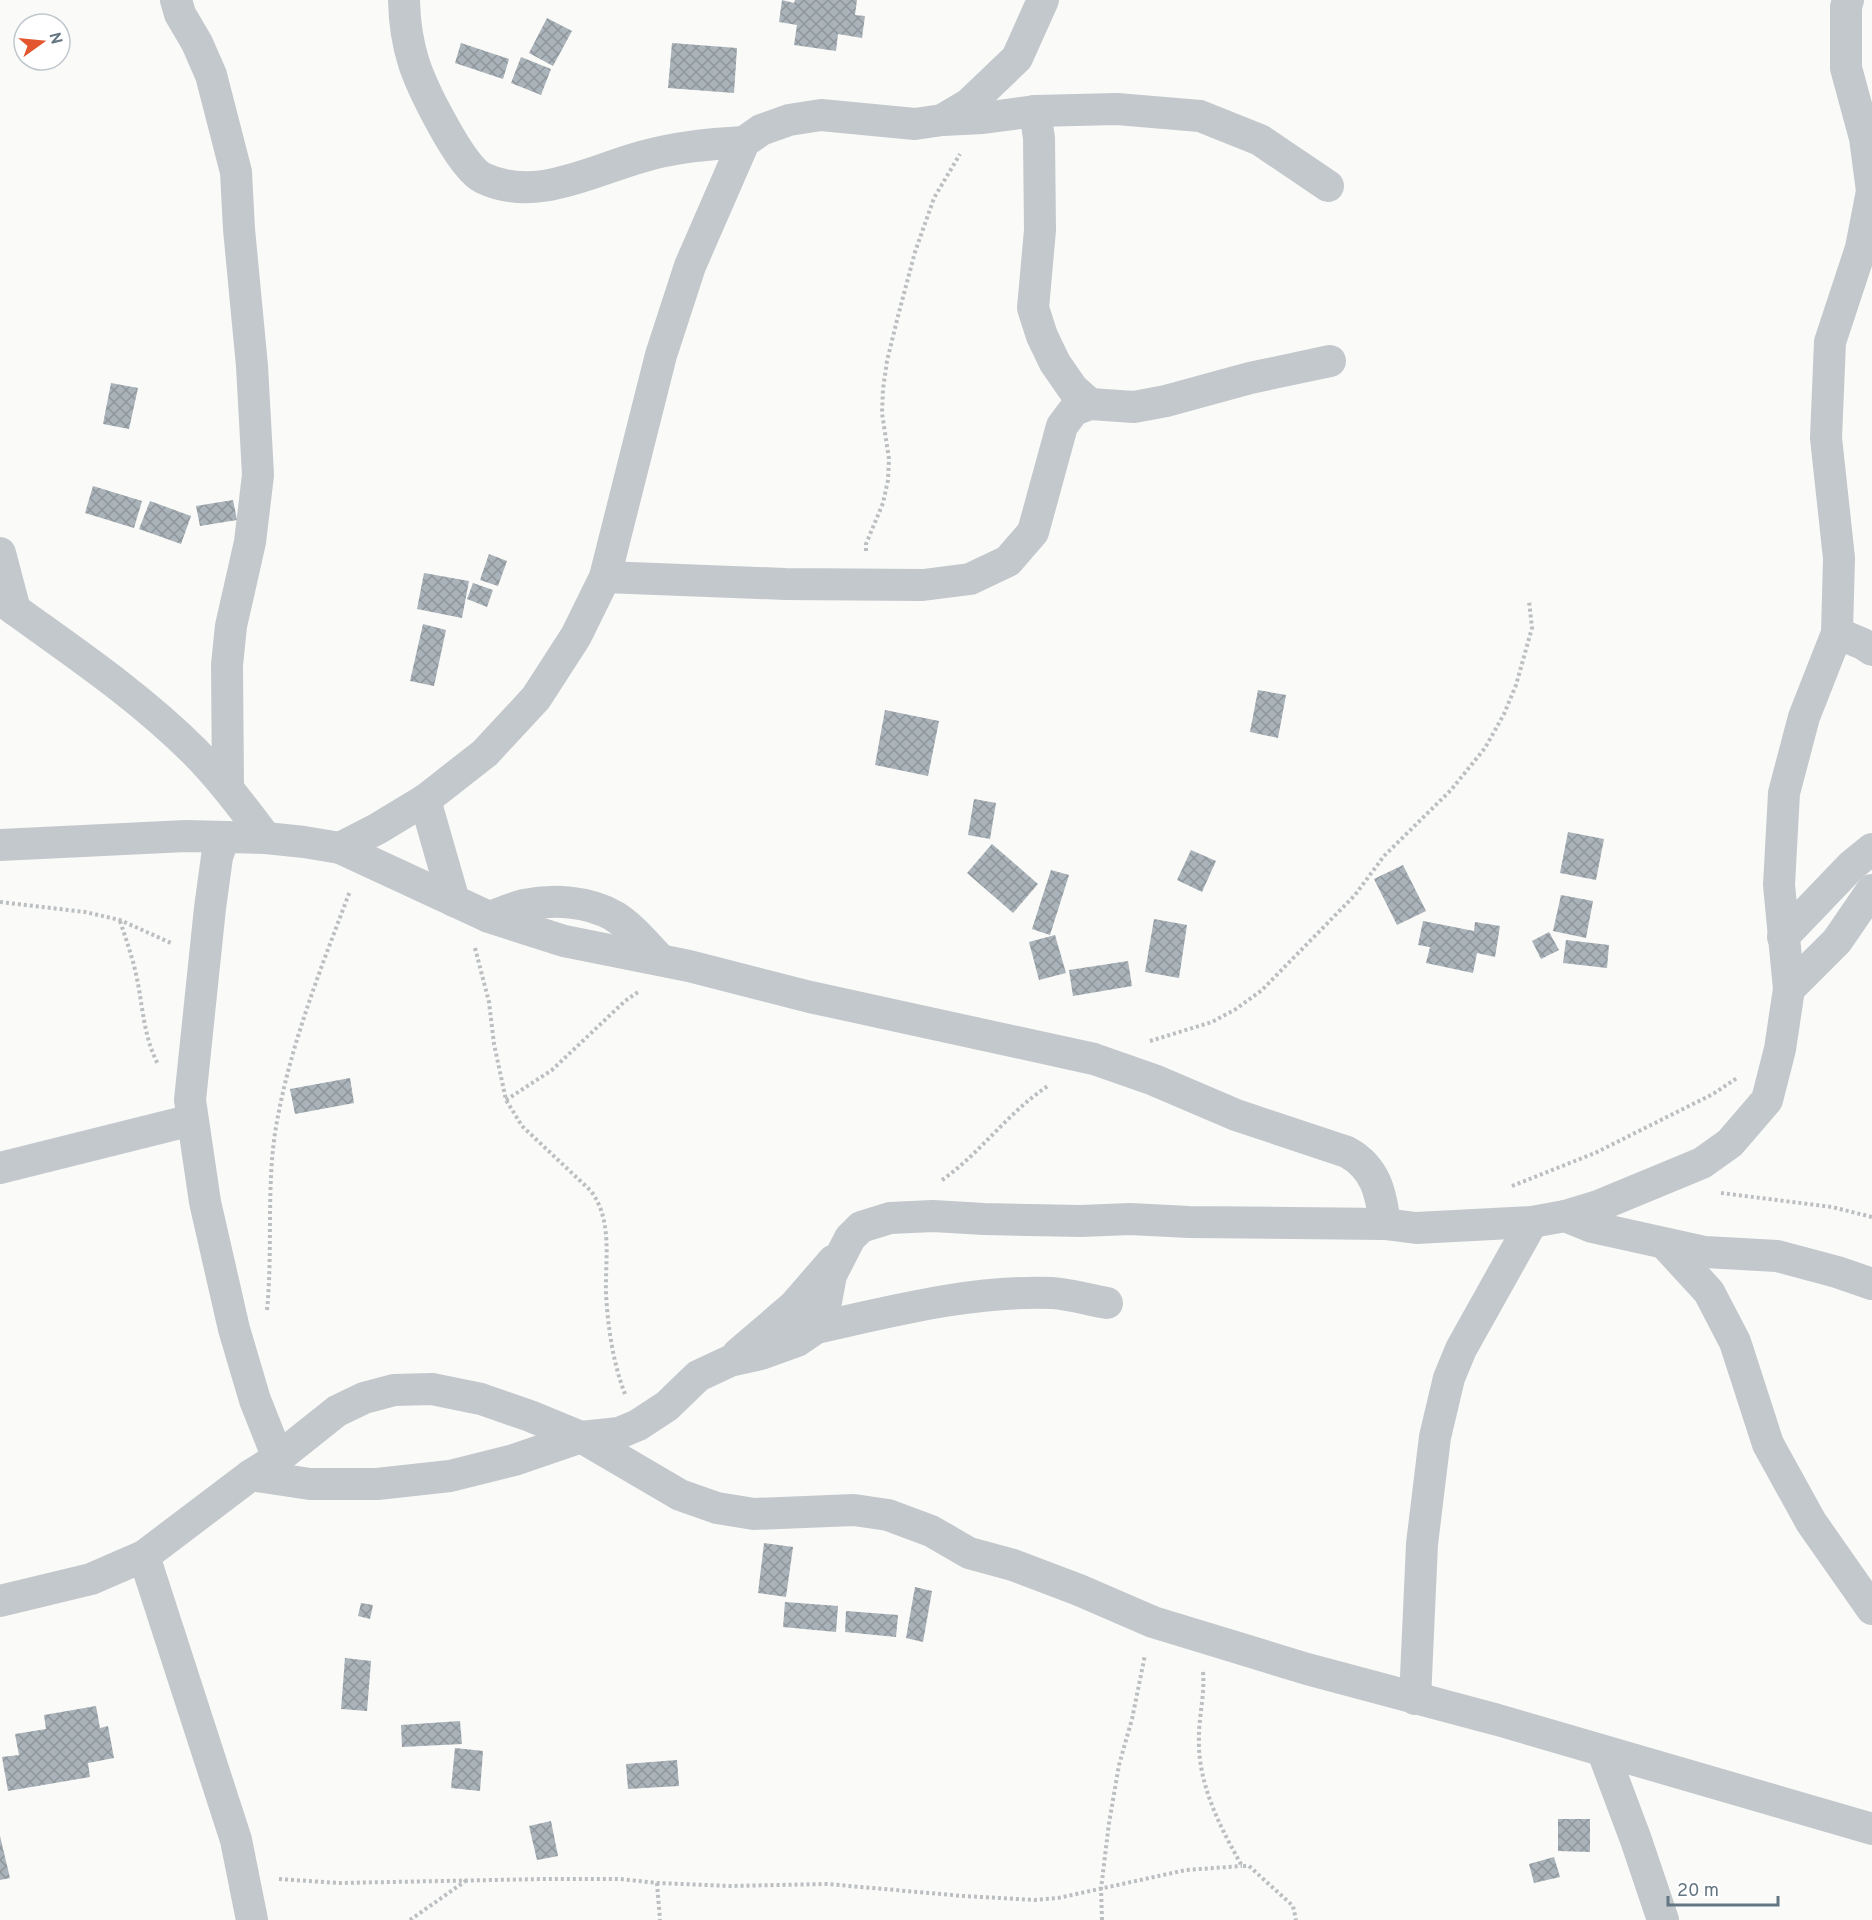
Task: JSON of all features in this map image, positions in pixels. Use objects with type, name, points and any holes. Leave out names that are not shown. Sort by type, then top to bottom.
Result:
[{"type":"street","points":[[176,0],[180,14],[197,43],[210,75],[236,172],[252,366],[258,475],[250,542],[231,626],[228,655],[228,787]]},
{"type":"street","points":[[404,0],[409,52],[421,85],[455,148],[482,177],[519,188],[558,184],[641,157],[685,146],[744,142]]},
{"type":"street","points":[[942,120],[969,104],[1017,58],[1043,0]]},
{"type":"street","points":[[730,1361],[794,1306],[861,1227],[890,1218],[911,1216],[1016,1220],[1130,1219],[1189,1222],[1385,1224],[1416,1228],[1532,1222],[1565,1216],[1702,1163],[1730,1143],[1767,1100],[1780,1049],[1789,989],[1779,885],[1784,793],[1804,717],[1837,633],[1839,558],[1826,438],[1830,342],[1861,248],[1872,191],[1865,138],[1846,68],[1848,0]]},
{"type":"street","points":[[351,854],[377,830],[425,800],[485,753],[536,698],[576,636],[605,578],[632,465],[672,321],[690,266],[744,142],[761,130],[789,120],[821,116],[915,124],[1035,111],[1117,109],[1200,116],[1260,140],[1328,186]]},
{"type":"street","points":[[1035,111],[1039,138],[1040,230],[1034,308],[1042,336],[1055,363],[1073,389],[1090,404]]},
{"type":"street","points":[[605,578],[722,583],[923,585],[970,579],[1008,561],[1033,532],[1062,426],[1074,410],[1090,404],[1134,407],[1330,361]]},
{"type":"street","points":[[0,553],[7,605],[104,675],[162,721],[228,787],[267,838]]},
{"type":"street","points":[[1837,633],[1872,650]]},
{"type":"street","points":[[425,800],[454,901]]},
{"type":"street","points":[[0,845],[186,836],[267,838],[304,842],[351,854],[489,917],[564,941],[675,963],[831,1002],[1094,1059],[1154,1080],[1236,1115],[1347,1152],[1361,1160],[1371,1173],[1382,1198],[1385,1224]]},
{"type":"street","points":[[224,837],[217,857],[204,960],[191,1110],[205,1202],[234,1329],[255,1400],[278,1458]]},
{"type":"street","points":[[1783,937],[1851,866],[1872,849]]},
{"type":"street","points":[[1789,989],[1837,941],[1872,890]]},
{"type":"street","points":[[1837,941],[1872,927]]},
{"type":"street","points":[[0,1168],[191,1110]]},
{"type":"street","points":[[1565,1216],[1592,1227],[1706,1252],[1777,1257],[1837,1272],[1872,1284]]},
{"type":"street","points":[[1415,1699],[1422,1544],[1435,1437],[1449,1378],[1461,1349],[1532,1222]]},
{"type":"street","points":[[1665,1244],[1709,1292],[1735,1342],[1768,1444],[1811,1522],[1872,1610]]},
{"type":"street","points":[[816,1328],[825,1307],[831,1275],[841,1251]]},
{"type":"street","points":[[251,1475],[310,1484],[377,1484],[450,1476],[514,1460],[581,1437],[619,1433],[638,1425],[667,1406],[698,1376],[730,1361],[760,1354],[797,1341],[816,1328],[897,1311],[1004,1293],[1055,1293],[1107,1304]]},
{"type":"street","points":[[0,1601],[91,1579],[144,1556],[251,1475],[278,1458],[337,1411],[364,1398],[394,1390],[432,1389],[481,1399],[581,1437],[680,1495],[717,1508],[754,1514],[854,1510],[888,1515],[931,1531],[969,1553],[1013,1565],[1153,1622],[1872,1829]]},
{"type":"street","points":[[144,1556],[236,1840],[252,1920]]},
{"type":"street","points":[[1603,1752],[1663,1920]]},
{"type":"path","points":[[873,584],[867,562],[866,544],[884,504],[888,480],[889,459],[882,413],[887,361],[915,252],[934,198],[983,118]]},
{"type":"path","points":[[1149,1041],[1212,1023],[1262,990],[1355,895],[1384,856],[1451,790],[1485,748],[1504,714],[1516,685],[1532,628],[1529,601]]},
{"type":"path","points":[[267,1315],[270,1206],[276,1128],[289,1068],[351,854]]},
{"type":"path","points":[[454,901],[478,956],[489,1002],[494,1044],[506,1100],[522,1126],[591,1191],[600,1203],[606,1225],[606,1296],[612,1347],[623,1389],[638,1425]]},
{"type":"path","points":[[0,902],[85,912],[120,921],[204,960]]},
{"type":"path","points":[[120,921],[136,975],[151,1051],[165,1076],[191,1110]]},
{"type":"path","points":[[506,1100],[552,1071],[625,1001],[662,976],[675,963]]},
{"type":"path","points":[[1503,1190],[1595,1153],[1713,1094],[1780,1049]]},
{"type":"path","points":[[938,1183],[960,1167],[1038,1093],[1069,1072],[1094,1059]]},
{"type":"path","points":[[1720,1193],[1832,1207],[1872,1217]]},
{"type":"path","points":[[1102,1920],[1101,1889],[1109,1823],[1119,1765],[1132,1719],[1153,1622]]},
{"type":"path","points":[[1188,1633],[1202,1649],[1204,1680],[1198,1738],[1202,1776],[1224,1833],[1242,1866]]},
{"type":"path","points":[[241,1867],[278,1879],[339,1882],[620,1880],[731,1886],[827,1884],[1035,1900],[1058,1898],[1186,1870],[1249,1866],[1293,1906],[1296,1920]]},
{"type":"path","points":[[410,1920],[467,1880]]},
{"type":"path","points":[[657,1883],[660,1920]]},
{"type":"building","points":[[782,0],[794,3],[795,0],[857,0],[855,15],[865,16],[862,38],[838,34],[836,51],[794,45],[797,25],[779,22]]},
{"type":"building","points":[[547,18],[572,31],[553,66],[529,53]]},
{"type":"building","points":[[461,43],[509,59],[503,79],[455,63]]},
{"type":"building","points":[[672,43],[737,48],[734,93],[668,88]]},
{"type":"building","points":[[521,57],[551,69],[541,95],[511,83]]},
{"type":"building","points":[[111,383],[138,388],[129,429],[103,424]]},
{"type":"building","points":[[93,486],[142,501],[134,528],[85,513]]},
{"type":"building","points":[[233,500],[237,520],[200,526],[196,506]]},
{"type":"building","points":[[150,501],[191,516],[181,544],[139,529]]},
{"type":"building","points":[[489,554],[507,561],[498,586],[480,580]]},
{"type":"building","points":[[424,573],[469,581],[462,618],[417,609]]},
{"type":"building","points":[[473,583],[493,590],[487,607],[467,599]]},
{"type":"building","points":[[423,624],[446,630],[434,686],[410,681]]},
{"type":"building","points":[[1258,690],[1286,695],[1278,738],[1250,732]]},
{"type":"building","points":[[885,710],[939,721],[928,776],[875,765]]},
{"type":"building","points":[[974,799],[996,803],[990,839],[968,835]]},
{"type":"building","points":[[1568,832],[1604,839],[1596,880],[1560,873]]},
{"type":"building","points":[[992,844],[1038,884],[1013,913],[967,873]]},
{"type":"building","points":[[1191,850],[1216,861],[1202,892],[1177,880]]},
{"type":"building","points":[[1403,865],[1426,911],[1397,925],[1374,879]]},
{"type":"building","points":[[1051,870],[1069,875],[1050,935],[1032,929]]},
{"type":"building","points":[[1561,895],[1593,901],[1586,938],[1553,931]]},
{"type":"building","points":[[1154,919],[1187,925],[1179,978],[1145,972]]},
{"type":"building","points":[[1423,921],[1474,931],[1475,922],[1500,926],[1495,957],[1477,953],[1473,973],[1426,963],[1430,947],[1418,945]]},
{"type":"building","points":[[1549,932],[1559,950],[1541,959],[1532,941]]},
{"type":"building","points":[[1055,935],[1066,973],[1039,980],[1029,942]]},
{"type":"building","points":[[1566,940],[1609,945],[1607,968],[1563,963]]},
{"type":"building","points":[[1128,961],[1132,986],[1073,996],[1069,970]]},
{"type":"building","points":[[350,1078],[354,1103],[295,1114],[290,1089]]},
{"type":"building","points":[[764,1543],[793,1547],[786,1597],[758,1593]]},
{"type":"building","points":[[915,1587],[932,1591],[923,1642],[906,1638]]},
{"type":"building","points":[[785,1602],[838,1606],[836,1632],[783,1627]]},
{"type":"building","points":[[361,1603],[373,1605],[370,1619],[358,1616]]},
{"type":"building","points":[[846,1611],[898,1615],[896,1637],[845,1632]]},
{"type":"building","points":[[345,1658],[371,1661],[367,1711],[341,1709]]},
{"type":"building","points":[[96,1706],[100,1728],[108,1726],[114,1758],[88,1763],[90,1777],[8,1791],[2,1757],[19,1755],[15,1734],[46,1729],[44,1715]]},
{"type":"building","points":[[460,1721],[462,1744],[402,1747],[401,1725]]},
{"type":"building","points":[[455,1748],[483,1751],[480,1791],[451,1788]]},
{"type":"building","points":[[677,1760],[679,1786],[628,1789],[626,1764]]},
{"type":"building","points":[[1558,1819],[1590,1819],[1590,1852],[1558,1851]]},
{"type":"building","points":[[551,1821],[558,1856],[537,1860],[529,1826]]},
{"type":"building","points":[[0,1836],[10,1878],[0,1880]]},
{"type":"building","points":[[1554,1857],[1560,1877],[1534,1883],[1529,1864]]}]
